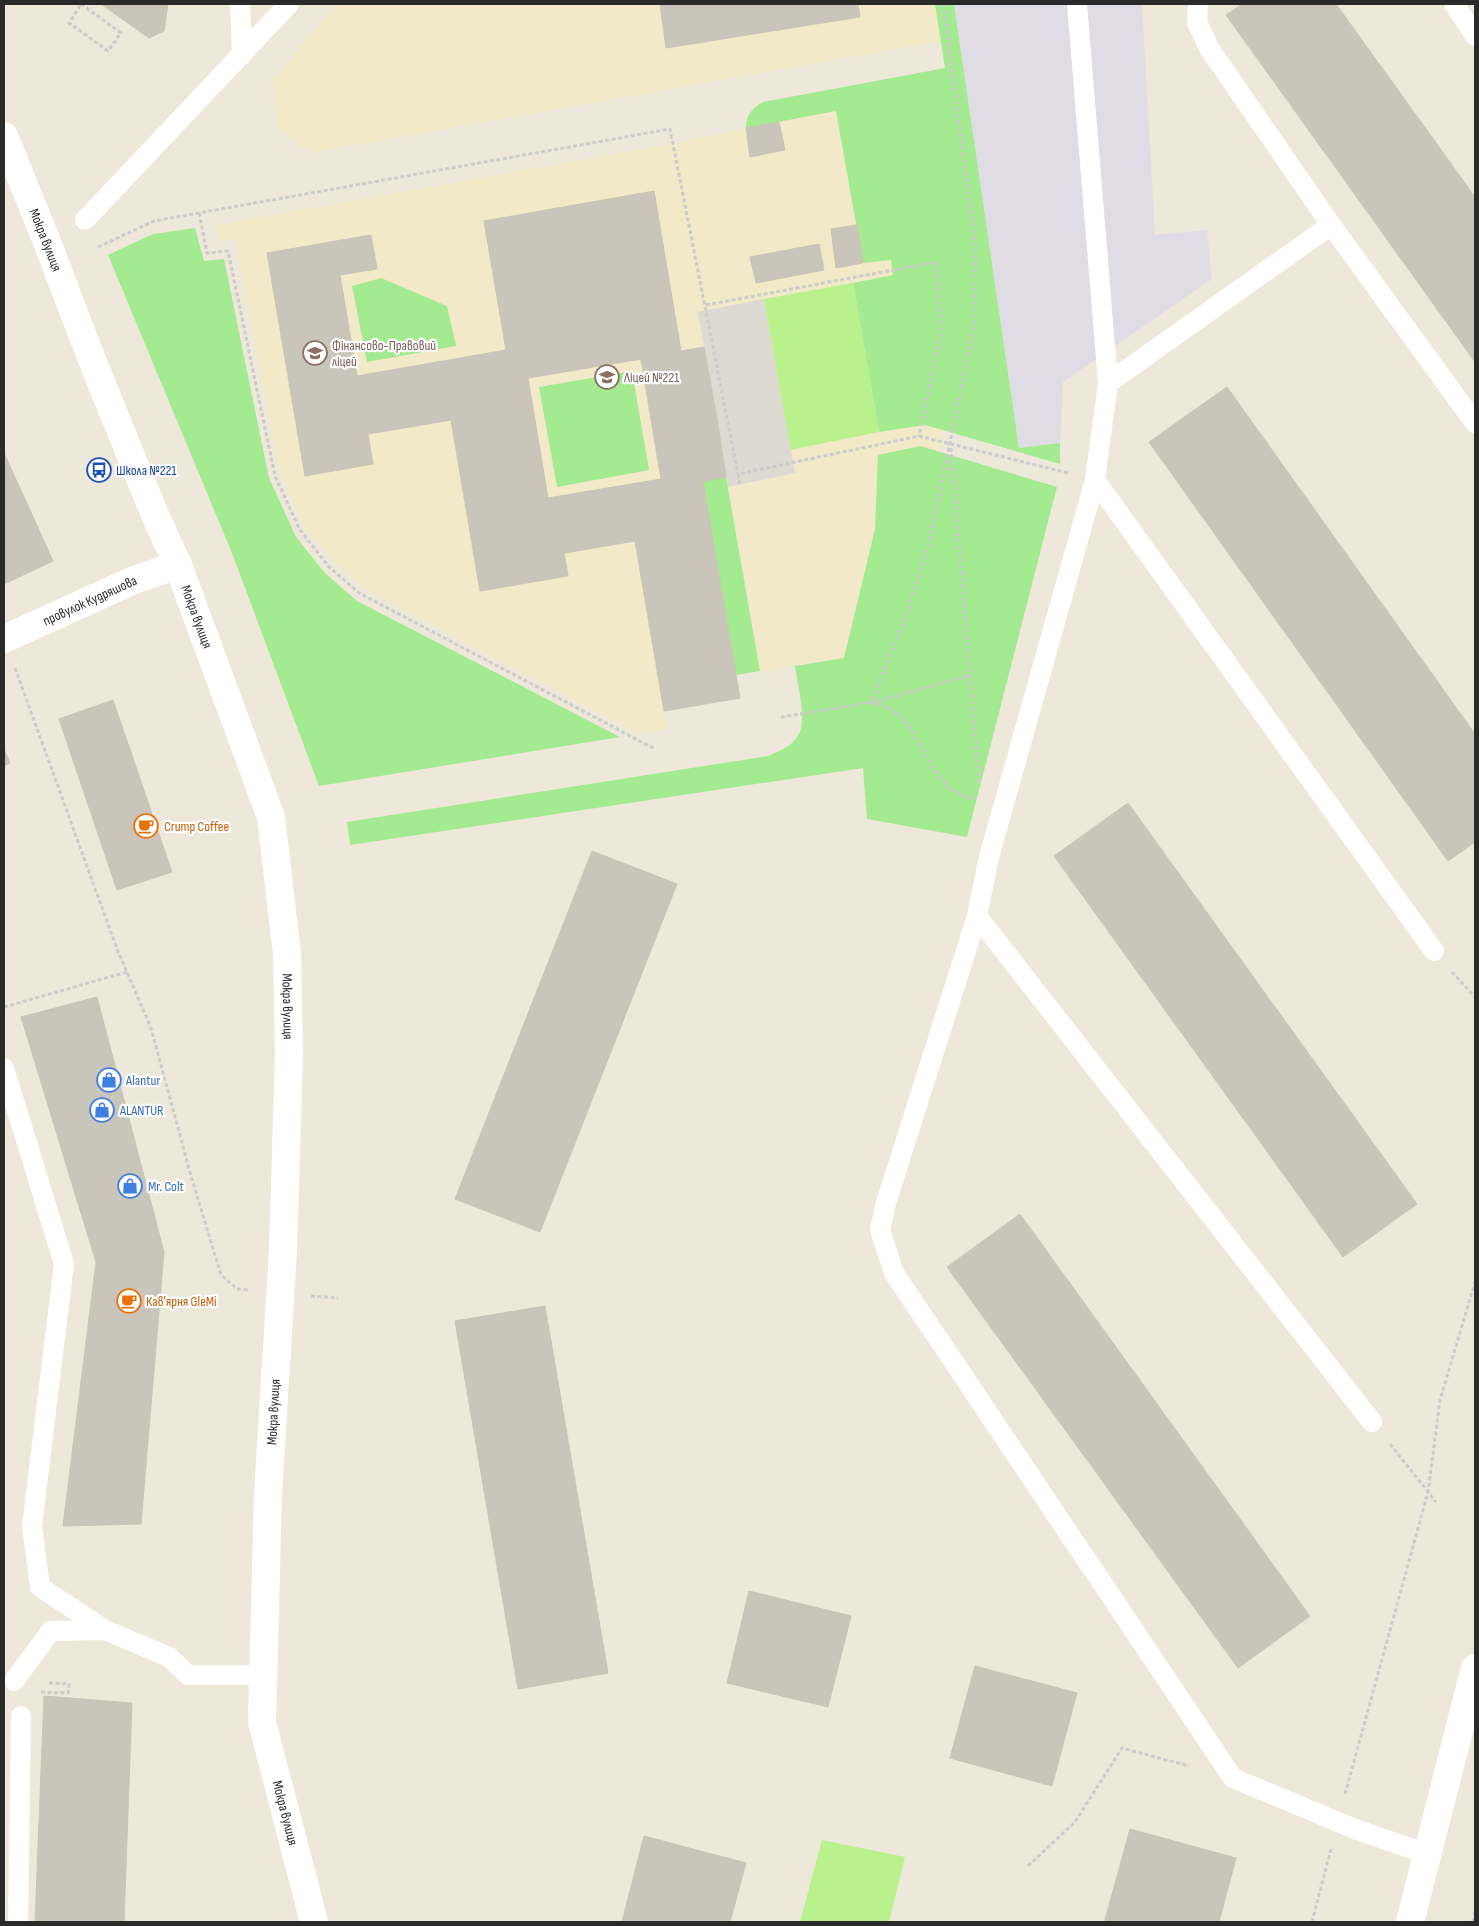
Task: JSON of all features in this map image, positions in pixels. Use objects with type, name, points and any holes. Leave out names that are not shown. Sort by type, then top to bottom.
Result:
[{"type":"street","name":"Мокра вулиця","points":[[4,136],[155,516],[178,565],[272,817],[286,954],[289,1064],[283,1250],[268,1494],[262,1722],[314,1922]]},
{"type":"street","name":"провулок Кудряшова","points":[[4,639],[134,580],[178,565]]},
{"type":"street","points":[[1410,1922],[1427,1854],[1468,1724],[1475,1668]]},
{"type":"lane","points":[[240,4],[242,55]]},
{"type":"lane","points":[[85,220],[289,4]]},
{"type":"lane","points":[[1077,4],[1108,383],[1096,480],[990,858],[977,916],[886,1203],[880,1230],[894,1273],[1233,1778],[1338,1822],[1427,1854]]},
{"type":"lane","points":[[1198,4],[1197,22],[1209,48],[1331,225],[1475,423]]},
{"type":"lane","points":[[1454,4],[1475,36]]},
{"type":"lane","points":[[1108,383],[1331,225]]},
{"type":"lane","points":[[1096,480],[1434,951]]},
{"type":"lane","points":[[977,916],[1372,1422]]},
{"type":"lane","points":[[4,1068],[64,1264],[32,1526],[40,1586],[105,1630],[169,1657],[188,1675],[263,1675]]},
{"type":"lane","points":[[14,1681],[51,1631],[105,1630]]},
{"type":"lane","points":[[18,1922],[21,1716]]},
{"type":"path","points":[[81,4],[121,33],[108,51],[69,23],[81,4]]},
{"type":"path","points":[[871,703],[909,607],[929,543],[975,322],[975,243],[943,4]]},
{"type":"path","points":[[96,248],[154,221],[670,129],[740,484]]},
{"type":"path","points":[[199,214],[207,254],[228,251],[275,476],[300,530],[329,567],[359,593],[655,749]]},
{"type":"path","points":[[706,305],[936,262],[941,332],[919,436]]},
{"type":"path","points":[[738,474],[919,436],[1096,480]]},
{"type":"path","points":[[950,443],[980,790]]},
{"type":"path","points":[[4,639],[110,931],[151,1028],[191,1176],[221,1275],[237,1289]]},
{"type":"path","points":[[781,717],[871,703],[970,675]]},
{"type":"path","points":[[871,703],[886,707],[898,715],[908,726],[948,788],[965,798],[980,799]]},
{"type":"path","points":[[1434,951],[1475,998]]},
{"type":"path","points":[[4,1007],[127,972]]},
{"type":"path","points":[[1312,1922],[1428,1492],[1440,1400],[1475,1282]]},
{"type":"path","points":[[1372,1422],[1436,1502]]},
{"type":"path","points":[[35,1692],[68,1693]]},
{"type":"path","points":[[1028,1866],[1075,1822],[1122,1748],[1233,1778]]},
{"type":"path","points":[[1473,1922],[1475,1912]]},
{"type":"shaded area","points":[[336,4],[935,4],[941,41],[311,153],[278,129],[273,80]]},
{"type":"shaded area","points":[[954,4],[1142,4],[1155,235],[1207,230],[1212,279],[1063,382],[1060,443],[1019,449]]},
{"type":"shaded area","name":"Ліцей №221","points":[[836,110],[963,324],[923,538],[844,658],[736,675],[740,698],[664,711],[667,729],[636,733],[363,588],[331,559],[303,526],[280,474],[235,239],[219,241],[216,225],[676,143]]},
{"type":"shaded area","points":[[764,299],[795,473],[728,487],[698,312]]},
{"type":"green space","points":[[935,4],[954,4],[1019,448],[1060,443],[1060,464],[925,425],[879,432],[853,283],[893,275],[891,260],[863,263],[836,111],[746,128],[750,112],[763,102],[945,68]]},
{"type":"green space","points":[[195,228],[204,261],[224,259],[269,478],[296,537],[325,573],[357,601],[620,737],[319,786],[232,553],[108,255],[153,234]]},
{"type":"green space","points":[[381,278],[447,306],[456,346],[367,362],[352,286]]},
{"type":"green space","points":[[853,283],[879,432],[790,450],[764,299]]},
{"type":"green space","points":[[632,371],[649,470],[557,487],[539,387]]},
{"type":"green space","points":[[920,446],[1057,487],[967,837],[867,819],[863,768],[350,845],[347,822],[768,756],[788,746],[798,736],[802,721],[795,666],[844,658],[875,529],[878,455]]},
{"type":"green space","points":[[726,477],[760,671],[736,675],[703,481]]},
{"type":"green space","points":[[822,1840],[905,1857],[889,1922],[800,1922]]},
{"type":"building","points":[[101,4],[168,4],[164,31],[149,38]]},
{"type":"building","points":[[660,4],[858,4],[860,17],[666,48]]},
{"type":"building","points":[[1242,4],[1336,4],[1475,197],[1475,362],[1226,15]]},
{"type":"building","points":[[779,122],[785,150],[750,157],[746,128]]},
{"type":"building","points":[[654,191],[681,351],[704,347],[717,419],[726,477],[703,481],[740,698],[664,711],[635,541],[564,553],[568,576],[480,591],[451,420],[368,434],[373,464],[305,476],[267,253],[371,235],[377,269],[340,275],[357,376],[506,350],[484,221]],"holes":[[[641,359],[661,479],[548,498],[528,378]]]},
{"type":"building","points":[[857,225],[863,263],[836,268],[831,229]]},
{"type":"building","points":[[819,244],[824,270],[756,283],[750,257]]},
{"type":"building","points":[[1227,387],[1475,734],[1475,842],[1448,861],[1149,442]]},
{"type":"building","points":[[4,453],[53,561],[4,584]]},
{"type":"building","points":[[113,700],[172,872],[117,890],[59,719]]},
{"type":"building","points":[[4,749],[10,763],[4,766]]},
{"type":"building","points":[[1128,803],[1417,1204],[1343,1257],[1054,856]]},
{"type":"building","points":[[592,851],[677,884],[540,1232],[455,1199]]},
{"type":"building","points":[[97,997],[164,1252],[141,1524],[63,1526],[96,1262],[21,1017]]},
{"type":"building","points":[[1020,1214],[1310,1616],[1238,1668],[947,1267]]},
{"type":"building","points":[[545,1306],[608,1673],[518,1689],[455,1321]]},
{"type":"building","points":[[749,1591],[851,1616],[828,1707],[727,1683]]},
{"type":"building","points":[[975,1666],[1077,1693],[1052,1786],[950,1758]]},
{"type":"building","points":[[44,1696],[132,1703],[124,1922],[35,1922]]},
{"type":"building","points":[[1130,1829],[1236,1858],[1219,1922],[1114,1922],[1105,1920]]},
{"type":"building","points":[[644,1836],[746,1863],[730,1922],[622,1922]]},
{"type":"place","name":"Фінансово-Правовий ліцей","points":[[315,353]]},
{"type":"place","name":"Ліцей №221","points":[[607,377]]},
{"type":"place","name":"Школа №221","points":[[99,470]]},
{"type":"place","name":"Crump Coffee","points":[[146,826]]},
{"type":"place","name":"Alantur","points":[[109,1080]]},
{"type":"place","name":"ALANTUR","points":[[102,1110]]},
{"type":"place","name":"Mr. Colt","points":[[130,1186]]},
{"type":"place","name":"Кав'ярня GleMi","points":[[129,1301]]}]
